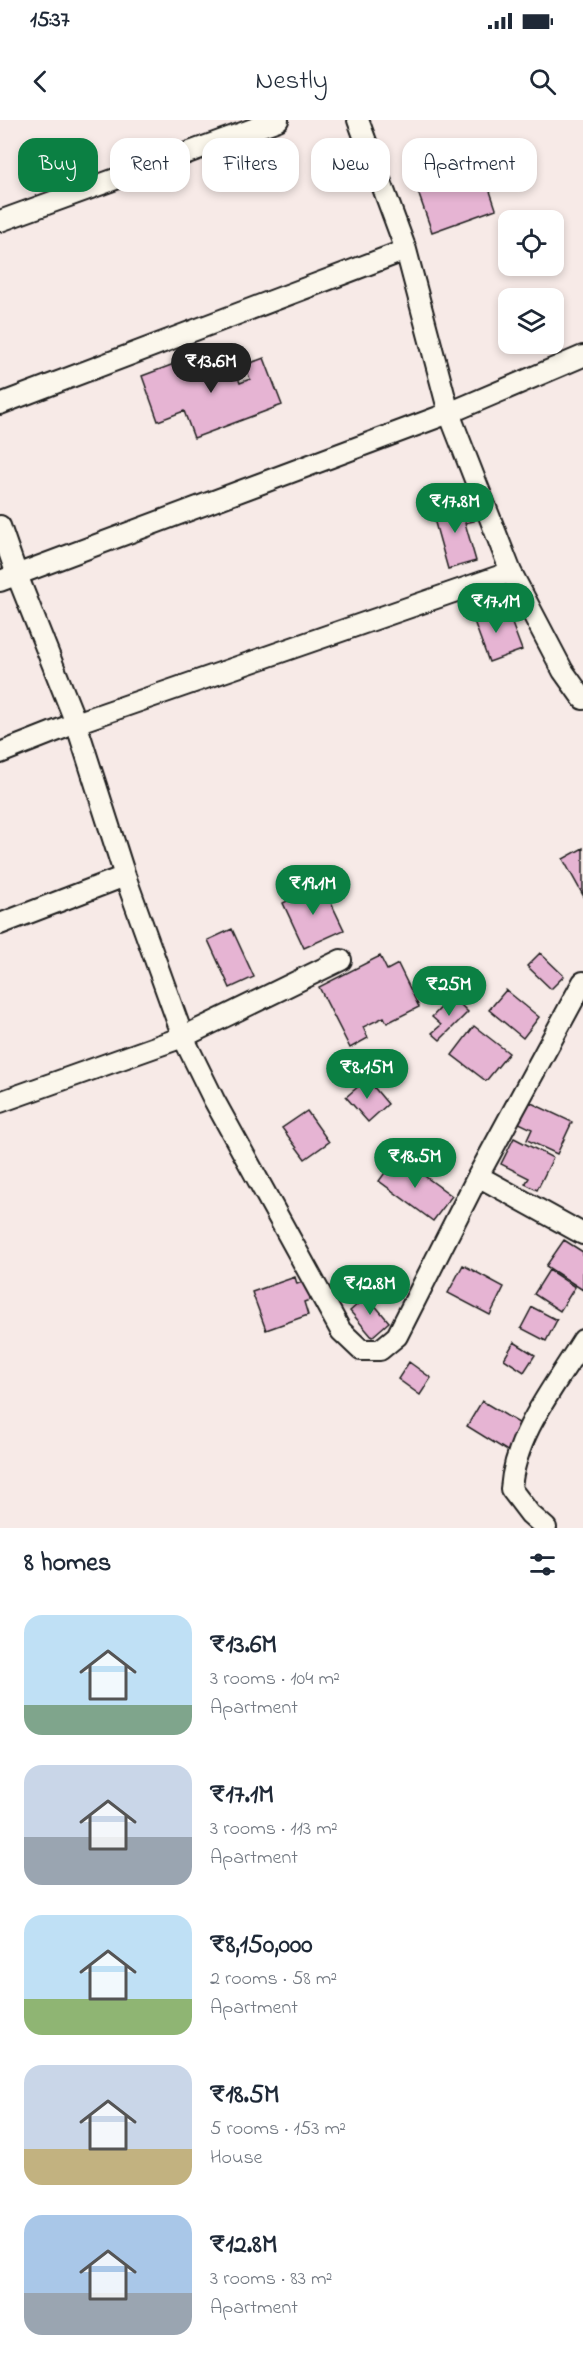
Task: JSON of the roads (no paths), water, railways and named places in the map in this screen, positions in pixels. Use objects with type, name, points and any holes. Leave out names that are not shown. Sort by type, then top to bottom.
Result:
[{"type":"street","points":[[0,221],[278,120]]},
{"type":"street","points":[[358,120],[406,250],[449,413],[511,572],[563,670],[583,699]]},
{"type":"street","points":[[0,404],[406,250]]},
{"type":"street","points":[[9,578],[449,413],[583,356]]},
{"type":"street","points":[[0,526],[9,578],[76,723],[125,876],[183,1037],[214,1100],[341,1331],[361,1350],[380,1350],[397,1336],[478,1176],[583,982]]},
{"type":"street","points":[[0,753],[76,723],[511,572]]},
{"type":"street","points":[[0,924],[125,876]]},
{"type":"street","points":[[0,1102],[183,1037],[340,960]]},
{"type":"street","points":[[478,1176],[583,1234]]},
{"type":"street","points":[[546,1528],[530,1514],[511,1489],[512,1468],[526,1434],[583,1340]]}]
